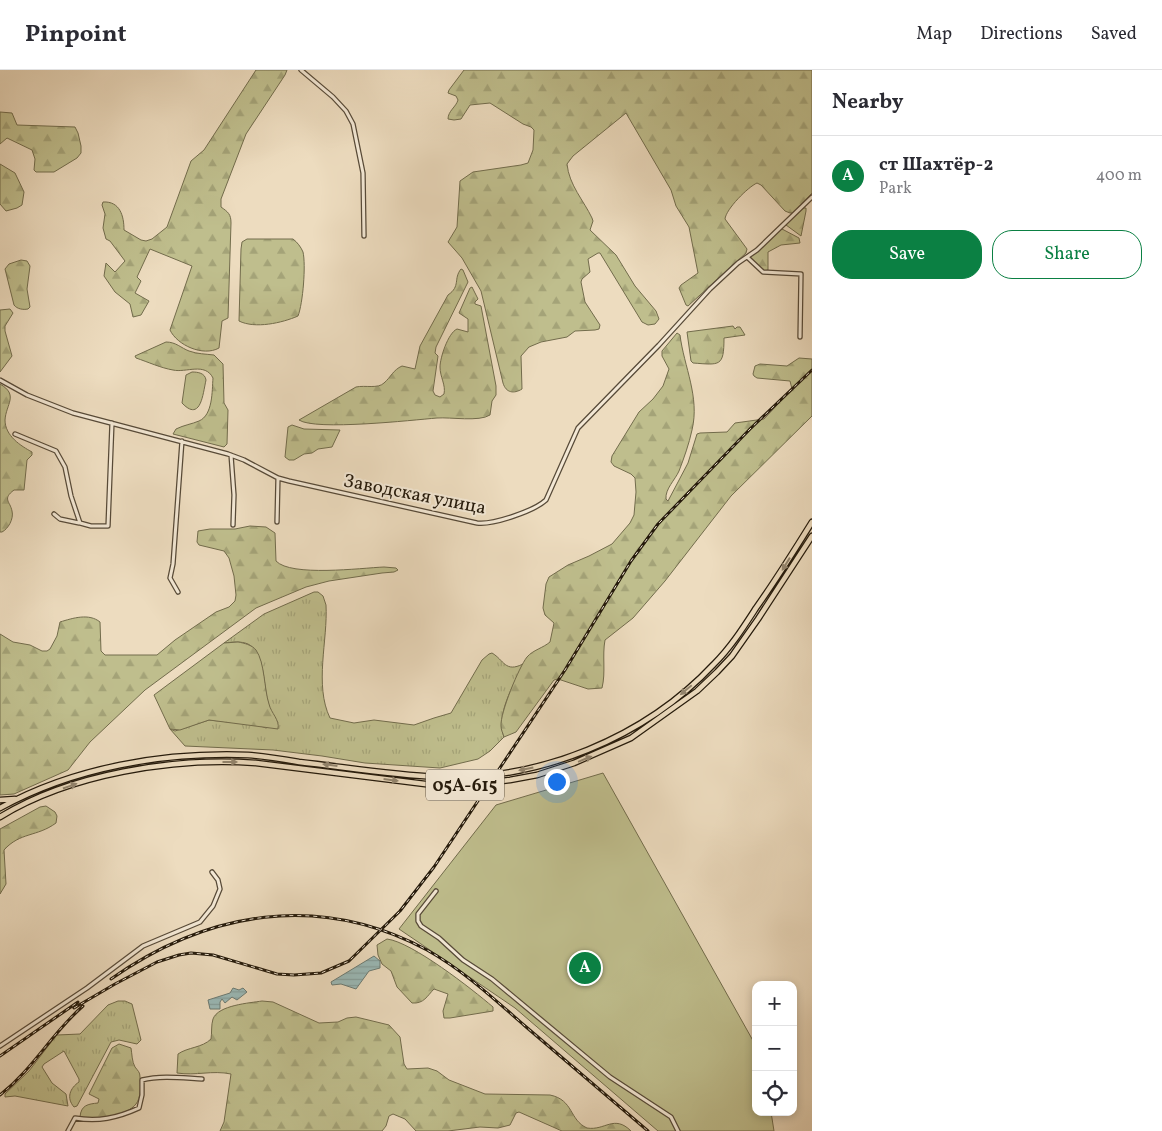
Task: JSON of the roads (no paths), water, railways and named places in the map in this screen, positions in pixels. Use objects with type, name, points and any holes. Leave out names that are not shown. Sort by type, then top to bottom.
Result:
[{"type":"highway","name":"05А-615","points":[[0,808],[18,798],[95,771],[179,756],[249,755],[437,777],[475,777],[539,766],[576,755],[633,728],[676,698],[714,665],[735,640],[780,574],[812,522]]},
{"type":"highway","name":"05А-615","points":[[0,817],[24,804],[76,784],[126,772],[179,764],[231,761],[432,785],[470,785],[537,775],[574,763],[631,738],[691,695],[710,678],[732,656],[812,536]]},
{"type":"highway","points":[[0,800],[18,798]]},
{"type":"street","points":[[301,70],[333,97],[346,111],[353,124],[363,173],[364,236]]},
{"type":"street","points":[[800,337],[801,274],[763,272],[747,257],[757,250],[812,197]]},
{"type":"street","name":"Заводская улица","points":[[0,380],[27,395],[73,413],[231,455],[278,478],[477,523],[487,523],[532,508],[546,500],[578,428],[659,345],[710,289],[747,257]]},
{"type":"street","points":[[54,514],[60,518],[91,526],[108,526],[112,424]]},
{"type":"street","points":[[15,434],[56,451],[65,467],[71,496],[80,523]]},
{"type":"street","points":[[178,592],[170,578],[182,441]]},
{"type":"street","points":[[231,455],[234,495],[233,525]]},
{"type":"street","points":[[277,522],[278,478]]},
{"type":"street","points":[[0,1046],[87,988],[143,946],[200,922],[212,906],[220,889],[218,880],[212,872]]},
{"type":"street","points":[[436,891],[418,914],[418,921],[421,926],[439,938],[463,960],[492,979],[610,1077],[671,1117],[678,1131]]},
{"type":"street","points":[[68,1131],[75,1118],[113,1119],[138,1108],[142,1095],[142,1080],[149,1078],[202,1079]]},
{"type":"water","points":[[374,956],[380,961],[380,968],[369,971],[356,989],[341,984],[332,985],[331,982]]},
{"type":"water","points":[[233,988],[239,990],[243,988],[247,992],[237,1000],[232,997],[225,1003],[222,999],[220,1009],[210,1009],[208,1000],[230,993]]},
{"type":"railway","points":[[74,1008],[157,962],[179,955],[191,953],[213,955],[277,974],[294,975],[321,973],[349,961],[400,911],[434,867],[565,670],[631,561],[658,524],[750,429],[812,370]]},
{"type":"railway","points":[[111,979],[148,956],[186,938],[225,925],[265,917],[305,916],[346,920],[386,932],[427,950],[466,976],[648,1131]]},
{"type":"railway","points":[[0,1056],[78,1002]]},
{"type":"railway","points":[[0,1095],[23,1074],[61,1028],[83,1006]]},
{"type":"place","name":"ст Шахтёр-2","points":[[585,968]]}]
